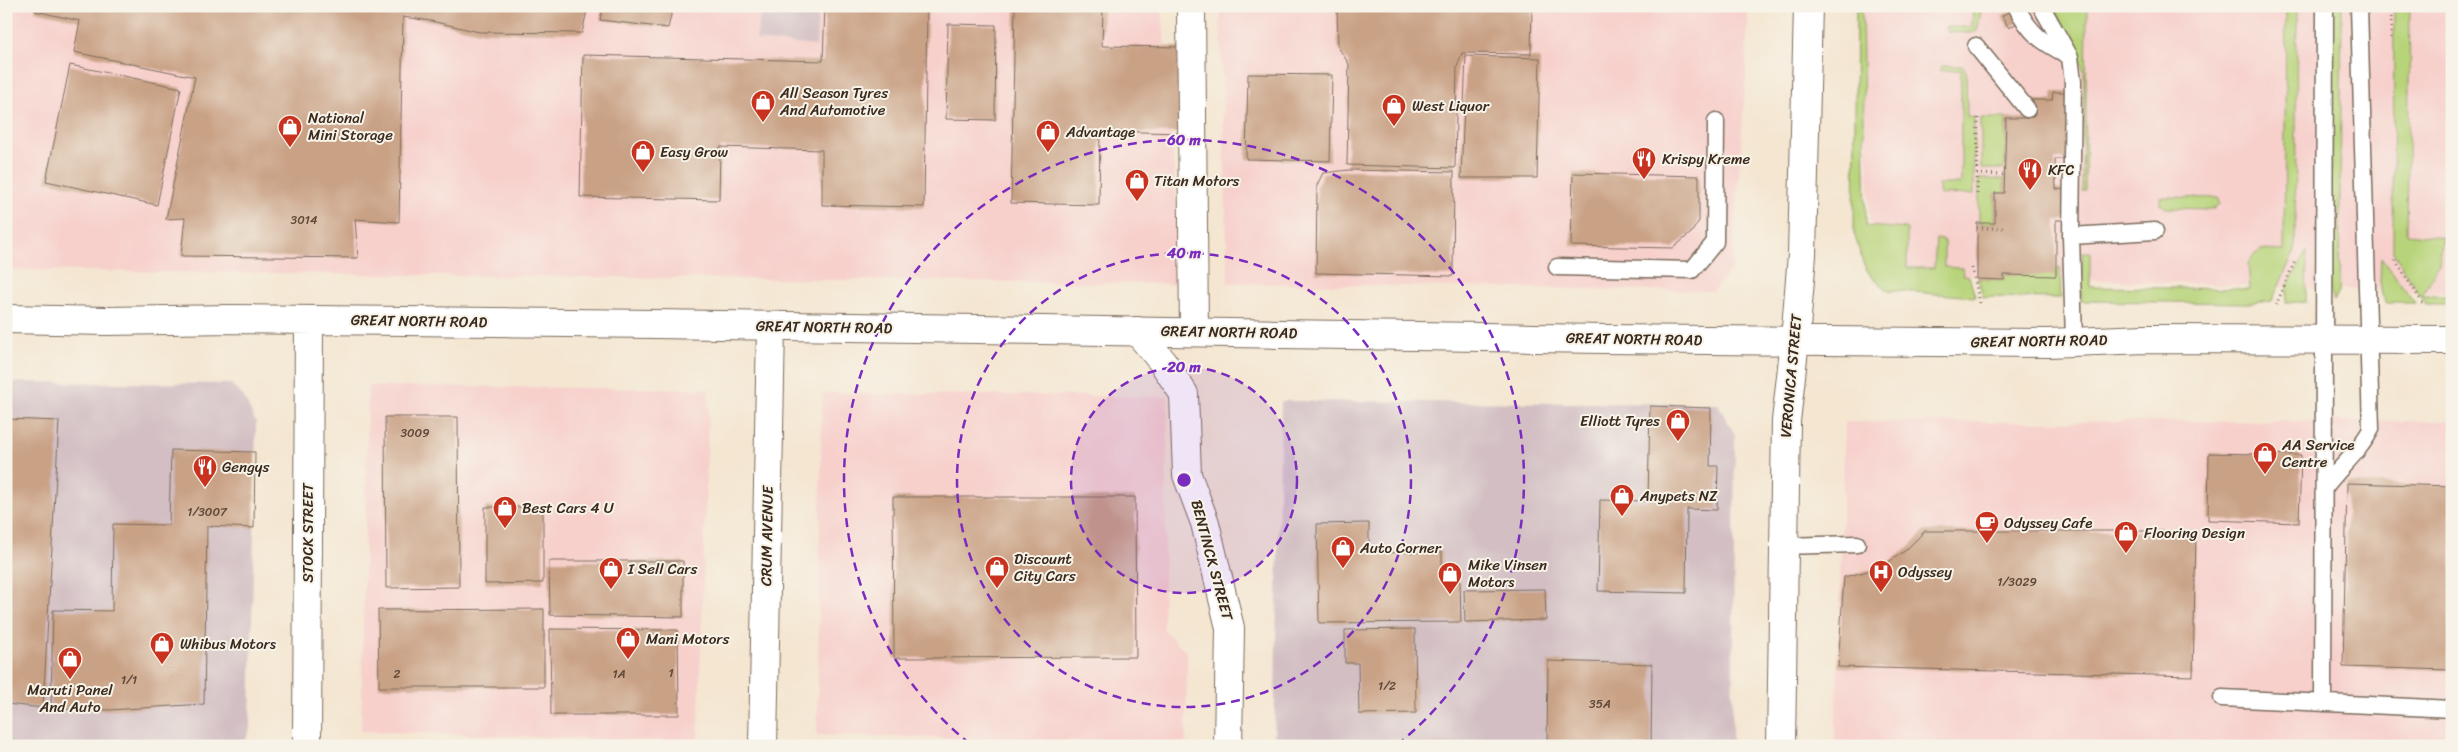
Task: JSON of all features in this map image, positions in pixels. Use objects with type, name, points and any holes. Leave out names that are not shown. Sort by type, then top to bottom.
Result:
[{"type":"main road","points":[[1191,6],[1194,331]]},
{"type":"main road","name":"VERONICA STREET","points":[[1781,746],[1782,546],[1786,410],[1795,340],[1802,255],[1808,6]]},
{"type":"main road","points":[[6,304],[20,319]]},
{"type":"main road","name":"GREAT NORTH ROAD","points":[[20,319],[309,320],[1137,330],[1604,339],[2074,341],[2324,340],[2368,338],[2452,340]]},
{"type":"main road","name":"STOCK STREET","points":[[307,746],[309,320]]},
{"type":"main road","name":"CRUM AVENUE","points":[[763,746],[772,326]]},
{"type":"main road","name":"BENTINCK STREET","points":[[1137,330],[1162,361],[1184,394],[1187,475],[1205,523],[1230,628],[1228,746]]},
{"type":"lane","points":[[2016,6],[2027,27],[2045,44],[2070,56]]},
{"type":"lane","points":[[2041,6],[2070,56],[2073,82],[2071,236],[2074,341]]},
{"type":"lane","points":[[2323,703],[2324,340],[2326,291],[2325,6]]},
{"type":"lane","points":[[2325,487],[2347,459],[2363,445],[2371,429],[2359,6]]},
{"type":"lane","points":[[1976,46],[2027,109]]},
{"type":"lane","points":[[1557,267],[1692,270],[1715,242],[1716,121]]},
{"type":"lane","points":[[2071,236],[2154,231]]},
{"type":"lane","points":[[1782,546],[1857,544]]},
{"type":"lane","points":[[2222,698],[2452,709]]},
{"type":"path","points":[[1977,194],[1978,117]]},
{"type":"path","points":[[1977,174],[2005,175]]},
{"type":"path","points":[[1976,228],[2004,228]]},
{"type":"path","points":[[1972,268],[1980,304]]},
{"type":"shaded area","points":[[6,6],[762,6],[757,40],[816,46],[818,6],[1162,6],[1182,284],[6,270]]},
{"type":"shaded area","points":[[762,6],[818,6],[816,46],[756,40]]},
{"type":"shaded area","points":[[1220,6],[1748,6],[1746,74],[1732,269],[1713,291],[1228,283]]},
{"type":"shaded area","points":[[1861,6],[2452,6],[2452,293],[1872,272]]},
{"type":"shaded area","points":[[6,382],[231,384],[244,397],[256,423],[250,728],[246,739],[237,746],[6,746]]},
{"type":"shaded area","points":[[368,386],[709,389],[698,742],[361,731]]},
{"type":"shaded area","points":[[822,393],[1168,397],[1163,629],[1187,653],[1186,743],[817,735]]},
{"type":"shaded area","points":[[1281,401],[1718,404],[1735,435],[1732,746],[1274,746]]},
{"type":"shaded area","points":[[2452,421],[2452,746],[1835,746],[1845,422]]},
{"type":"green space","points":[[1856,6],[1895,6],[1895,9],[1862,9],[1866,226],[1907,229],[1907,268],[1934,268],[1936,239],[1944,240],[1944,267],[1962,268],[1963,275],[1969,276],[1975,297],[1888,290],[1870,275],[1863,263],[1854,233]]},
{"type":"green space","points":[[1973,6],[1982,6],[1977,31],[1971,33],[1948,32],[1946,27],[1972,27]]},
{"type":"green space","points":[[2054,6],[2087,6],[2085,191],[2082,191],[2084,72],[2079,56]]},
{"type":"green space","points":[[2286,6],[2297,6],[2295,250],[2272,301],[2250,303],[2081,301],[2082,252],[2090,252],[2090,287],[2250,289],[2248,263],[2260,250],[2284,251]]},
{"type":"green space","points":[[2331,6],[2342,6],[2339,291],[2334,301],[2330,290]]},
{"type":"green space","points":[[2394,6],[2410,6],[2407,234],[2443,238],[2439,264],[2422,296],[2452,296],[2452,304],[2426,304],[2393,252]]},
{"type":"green space","points":[[1942,66],[1962,66],[1966,71],[1967,116],[1974,117],[1974,194],[1940,195],[1938,184],[1961,184],[1961,70],[1940,71]]},
{"type":"green space","points":[[1981,118],[2006,118],[2005,169],[1981,169]]},
{"type":"green space","points":[[1979,179],[2004,179],[2004,193],[1995,193],[1995,223],[1979,223]]},
{"type":"green space","points":[[2160,197],[2218,198],[2219,204],[2215,209],[2166,208],[2160,204]]},
{"type":"green space","points":[[2307,251],[2306,302],[2286,302],[2288,285]]},
{"type":"green space","points":[[2381,257],[2415,303],[2385,303],[2380,282]]},
{"type":"green space","points":[[2060,267],[2061,298],[1983,297],[1978,279],[2004,280],[2004,275]]},
{"type":"building","name":"National Mini Storage","points":[[36,6],[588,6],[582,33],[479,32],[403,17],[399,222],[355,219],[358,258],[181,256],[185,218],[166,219],[195,77],[74,52],[80,21],[35,11]]},
{"type":"building","points":[[603,6],[673,6],[668,28],[600,20]]},
{"type":"building","points":[[825,6],[927,6],[924,207],[822,205],[822,150],[720,147],[719,200],[580,197],[583,55],[823,61]]},
{"type":"building","points":[[1015,6],[1103,6],[1102,46],[1184,47],[1182,133],[1100,131],[1099,205],[1011,203]]},
{"type":"building","points":[[1337,6],[1532,6],[1531,54],[1462,53],[1457,67],[1455,168],[1347,165],[1349,64],[1338,47]]},
{"type":"building","points":[[2013,9],[2020,21],[2009,28],[2002,16]]},
{"type":"building","points":[[948,24],[996,25],[995,120],[946,119]]},
{"type":"building","points":[[1466,56],[1540,58],[1537,178],[1461,178]]},
{"type":"building","points":[[70,65],[181,88],[157,205],[46,181]]},
{"type":"building","points":[[1248,74],[1332,75],[1330,161],[1246,159]]},
{"type":"building","name":"KFC","points":[[2053,92],[2074,92],[2072,159],[2055,159],[2056,189],[2072,190],[2072,220],[2056,220],[2056,276],[2004,275],[2004,280],[1977,279],[1977,223],[1995,223],[1995,193],[2004,193],[2006,118],[2027,118],[2028,100],[2052,100]]},
{"type":"building","points":[[1349,170],[1454,172],[1453,276],[1316,273],[1317,185],[1323,173]]},
{"type":"building","points":[[1573,173],[1699,176],[1699,221],[1691,233],[1673,248],[1571,246]]},
{"type":"building","points":[[1650,406],[1711,408],[1710,466],[1718,466],[1717,510],[1687,509],[1686,593],[1598,591],[1600,500],[1648,501]]},
{"type":"building","points":[[385,417],[458,417],[459,587],[386,588]]},
{"type":"building","points":[[6,419],[59,421],[43,708],[6,704]]},
{"type":"building","points":[[171,450],[255,452],[254,528],[207,526],[204,704],[109,710],[51,709],[53,610],[112,611],[113,524],[169,525]]},
{"type":"building","points":[[2209,453],[2301,455],[2299,523],[2208,520]]},
{"type":"building","points":[[2347,483],[2452,486],[2452,670],[2343,667]]},
{"type":"building","points":[[893,497],[1135,497],[1136,657],[894,658]]},
{"type":"building","points":[[485,507],[543,507],[543,583],[485,584]]},
{"type":"building","points":[[1369,523],[1369,553],[1442,552],[1442,581],[1460,581],[1461,622],[1319,623],[1317,524]]},
{"type":"building","points":[[1925,531],[2196,531],[2193,676],[1838,667],[1844,577],[1880,568],[1906,550]]},
{"type":"building","points":[[549,561],[683,561],[683,617],[550,615]]},
{"type":"building","points":[[1545,589],[1546,620],[1465,622],[1464,590]]},
{"type":"building","points":[[544,609],[544,687],[379,687],[378,610]]},
{"type":"building","points":[[550,629],[678,630],[679,715],[551,715]]},
{"type":"building","points":[[1415,629],[1416,713],[1359,714],[1358,663],[1345,663],[1345,630]]},
{"type":"building","points":[[1548,661],[1652,664],[1651,746],[1547,746]]},
{"type":"building","points":[[1360,743],[1507,744],[1526,744],[1360,746]]},
{"type":"place","name":"All Season Tyres And Automotive","points":[[763,123]]},
{"type":"place","name":"West Liquor","points":[[1394,127]]},
{"type":"place","name":"National Mini Storage","points":[[290,148]]},
{"type":"place","name":"Advantage","points":[[1048,153]]},
{"type":"place","name":"Easy Grow","points":[[643,173]]},
{"type":"place","name":"Krispy Kreme","points":[[1644,180]]},
{"type":"place","name":"KFC","points":[[2030,191]]},
{"type":"place","name":"Titan Motors","points":[[1137,202]]},
{"type":"place","name":"Elliott Tyres","points":[[1678,442]]},
{"type":"place","name":"AA Service Centre","points":[[2265,475]]},
{"type":"place","name":"Gengys","points":[[205,488]]},
{"type":"place","name":"Anypets NZ","points":[[1622,517]]},
{"type":"place","name":"Best Cars 4 U","points":[[505,529]]},
{"type":"place","name":"Odyssey Cafe","points":[[1987,544]]},
{"type":"place","name":"Flooring Design","points":[[2126,554]]},
{"type":"place","name":"Auto Corner","points":[[1343,569]]},
{"type":"place","name":"Discount City Cars","points":[[997,589]]},
{"type":"place","name":"I Sell Cars","points":[[611,590]]},
{"type":"place","name":"Odyssey","points":[[1881,593]]},
{"type":"place","name":"Mike Vinsen Motors","points":[[1450,595]]},
{"type":"place","name":"Mani Motors","points":[[628,660]]},
{"type":"place","name":"Whibus Motors","points":[[162,665]]},
{"type":"place","name":"Maruti Panel And Auto","points":[[70,680]]}]
